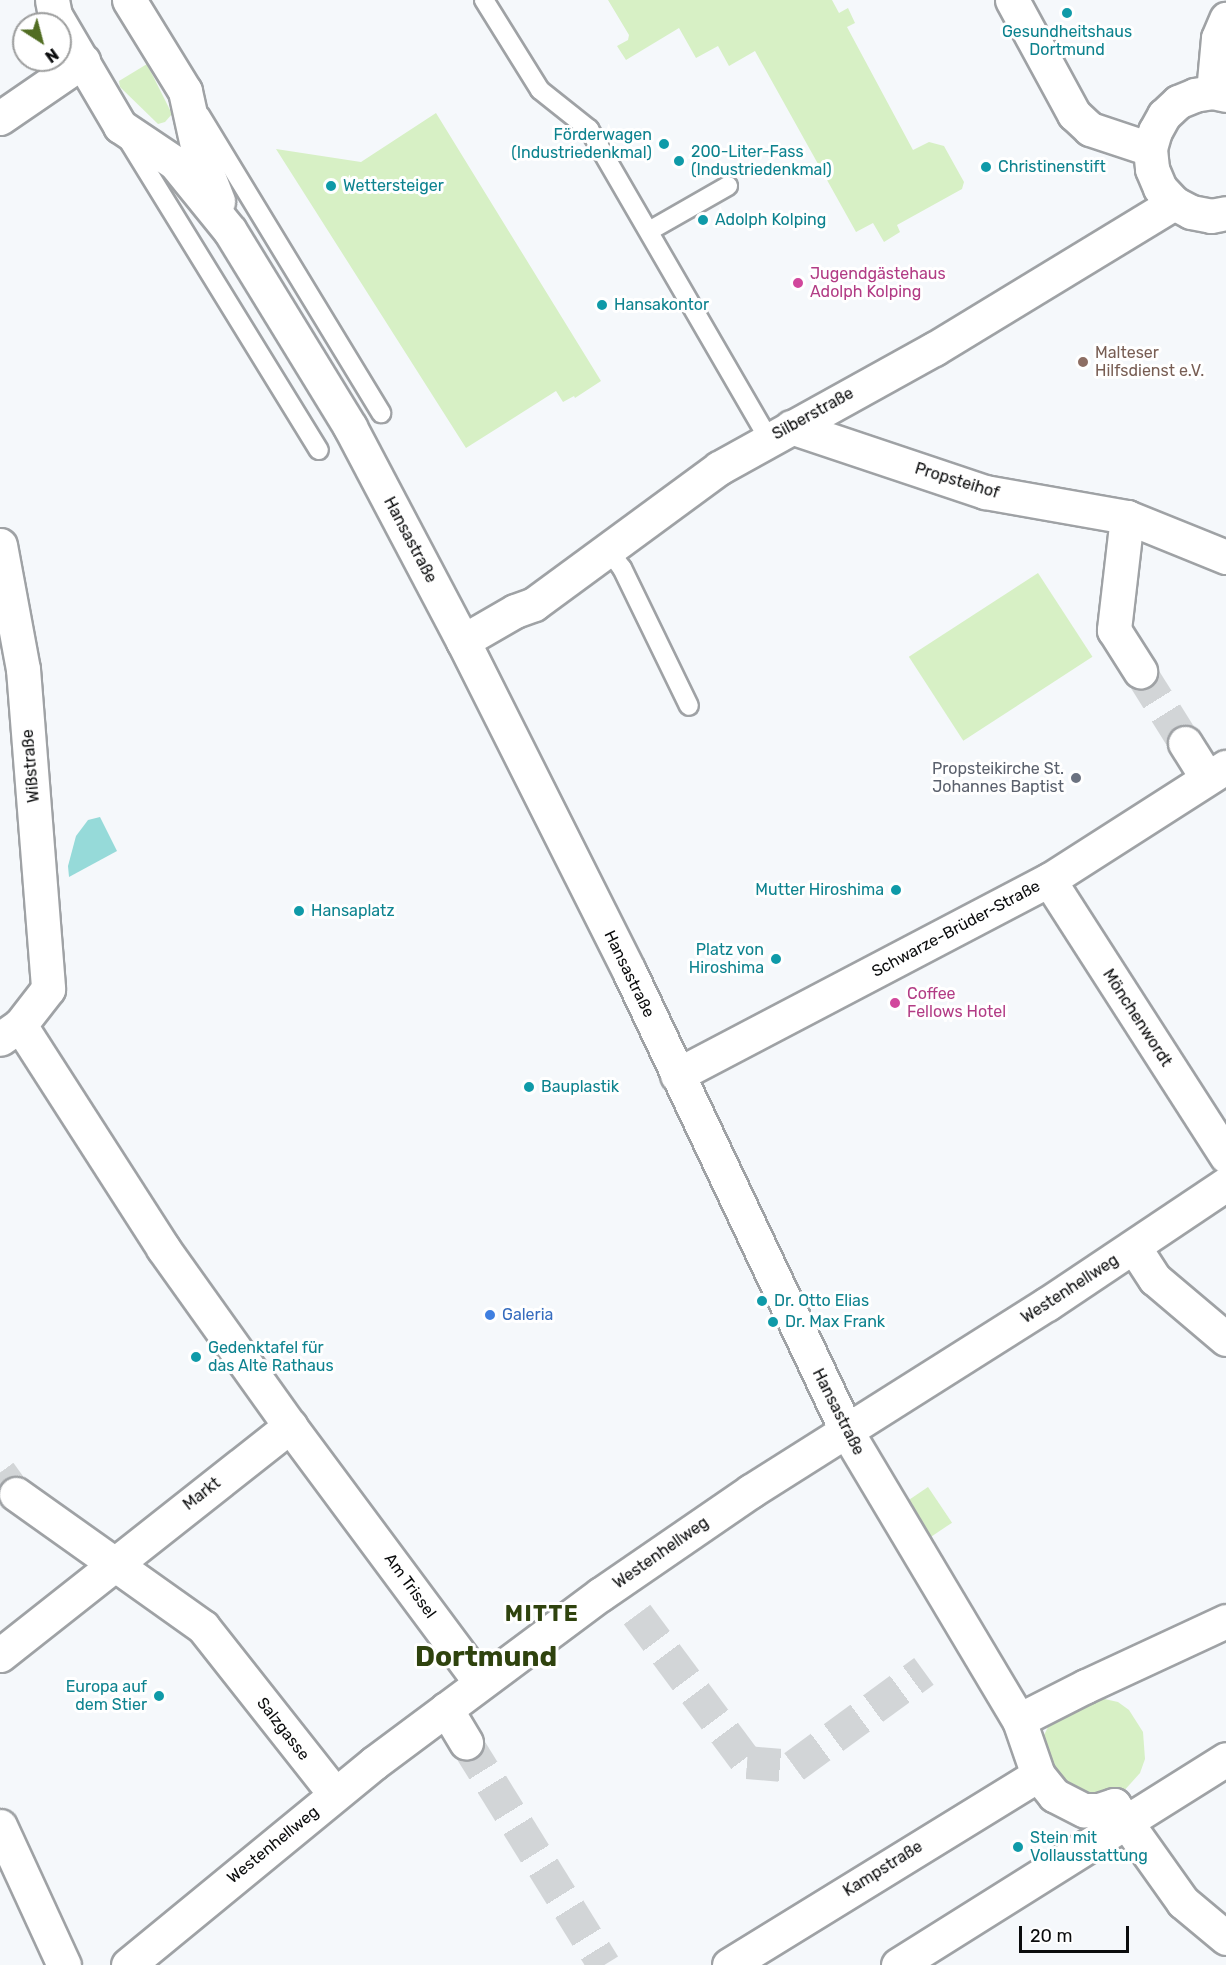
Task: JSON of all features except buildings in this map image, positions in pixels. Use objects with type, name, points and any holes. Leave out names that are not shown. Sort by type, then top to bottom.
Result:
[{"type":"street","name":"Hansastraße","points":[[52,0],[55,15],[120,126],[175,163],[230,231],[350,426],[463,641],[629,971],[847,1432],[1020,1720]]},
{"type":"street","name":"Hansastraße","points":[[129,0],[185,91],[198,150],[230,231]]},
{"type":"street","points":[[1012,0],[1074,114],[1090,129],[1150,149]]},
{"type":"street","points":[[1226,20],[1218,38],[1220,93],[1195,94],[1178,102],[1164,115],[1155,131],[1150,149],[1152,169],[1160,188],[1174,203],[1191,212],[1211,216],[1226,213]]},
{"type":"street","points":[[0,118],[83,61]]},
{"type":"street","name":"Silberstraße","points":[[463,641],[515,611],[534,604],[551,589],[718,468],[934,349],[1174,203]]},
{"type":"street","name":"Propsteihof","points":[[780,433],[985,492],[1127,517],[1226,557]]},
{"type":"street","points":[[1127,517],[1114,630],[1140,671]]},
{"type":"street","name":"Wißstraße","points":[[0,545],[23,669],[48,989],[10,1032]]},
{"type":"street","points":[[1185,743],[1217,772]]},
{"type":"street","name":"Schwarze-Brüder-Straße","points":[[677,1075],[1049,880],[1217,772]]},
{"type":"street","name":"Mönchenwordt","points":[[1049,880],[1226,1156]]},
{"type":"street","points":[[10,1032],[290,1426]]},
{"type":"street","name":"Westenhellweg","points":[[128,1965],[335,1794],[480,1682],[750,1491],[847,1432],[1134,1247],[1226,1184]]},
{"type":"street","points":[[1134,1247],[1155,1279],[1226,1339]]},
{"type":"street","name":"Am Trissel","points":[[290,1426],[480,1682]]},
{"type":"street","name":"Markt","points":[[0,1655],[290,1426]]},
{"type":"street","points":[[16,1494],[114,1563]]},
{"type":"street","name":"Salzgasse","points":[[114,1563],[203,1627],[335,1794]]},
{"type":"street","points":[[1226,1621],[1086,1686],[1020,1720],[1038,1776],[1054,1795],[1084,1810],[1099,1810],[1114,1805],[1184,1902],[1226,1938]]},
{"type":"street","points":[[446,1709],[466,1742]]},
{"type":"street","points":[[898,1965],[1226,1759]]},
{"type":"street","name":"Kampstraße","points":[[729,1965],[1038,1776]]},
{"type":"street","points":[[0,1826],[64,1965]]},
{"type":"lane","points":[[484,0],[540,90],[589,129],[649,231],[780,433]]},
{"type":"lane","points":[[185,91],[381,413]]},
{"type":"lane","points":[[120,126],[319,450]]},
{"type":"lane","points":[[649,231],[728,186]]},
{"type":"lane","points":[[608,549],[622,568],[689,706]]},
{"type":"green space","points":[[608,0],[832,0],[839,13],[848,8],[855,23],[847,27],[913,150],[929,142],[944,146],[964,182],[962,189],[897,225],[900,232],[884,242],[873,223],[856,232],[755,51],[729,66],[718,46],[696,58],[679,28],[626,60],[617,46],[628,40],[629,35]]},
{"type":"green space","points":[[147,64],[172,114],[165,122],[158,124],[120,87],[119,81]]},
{"type":"green space","points":[[436,113],[601,381],[575,398],[574,396],[563,402],[556,391],[466,448],[276,149],[361,162]]},
{"type":"green space","points":[[1038,573],[1092,657],[963,741],[909,657]]},
{"type":"green space","points":[[928,1487],[952,1523],[915,1548],[891,1512]]},
{"type":"green space","points":[[1091,1696],[1118,1702],[1129,1710],[1143,1732],[1145,1759],[1140,1773],[1122,1793],[1070,1795],[1042,1751],[1043,1737],[1055,1713]]},
{"type":"water","points":[[100,817],[117,851],[69,877],[68,866],[76,836],[88,820]]},
{"type":"tunnel","points":[[1140,671],[1185,743]]},
{"type":"tunnel","points":[[0,1472],[16,1494]]},
{"type":"tunnel","points":[[637,1614],[747,1762],[794,1766],[924,1671]]},
{"type":"tunnel","points":[[466,1742],[604,1965]]},
{"type":"place","name":"Gesundheitshaus Dortmund","points":[[1067,13]]},
{"type":"place","name":"Förderwagen (Industriedenkmal)","points":[[664,144]]},
{"type":"place","name":"200-Liter-Fass (Industriedenkmal)","points":[[679,161]]},
{"type":"place","name":"Christinenstift","points":[[986,167]]},
{"type":"place","name":"Wettersteiger","points":[[331,186]]},
{"type":"place","name":"Adolph Kolping","points":[[703,220]]},
{"type":"place","name":"Jugendgästehaus Adolph Kolping","points":[[798,283]]},
{"type":"place","name":"Hansakontor","points":[[602,305]]},
{"type":"place","name":"Malteser Hilfsdienst e.V.","points":[[1083,362]]},
{"type":"place","name":"Propsteikirche St. Johannes Baptist","points":[[1076,778]]},
{"type":"place","name":"Mutter Hiroshima","points":[[896,890]]},
{"type":"place","name":"Hansaplatz","points":[[299,911]]},
{"type":"place","name":"Platz von Hiroshima","points":[[776,959]]},
{"type":"place","name":"Coffee Fellows Hotel","points":[[895,1003]]},
{"type":"place","name":"Bauplastik","points":[[529,1087]]},
{"type":"place","name":"Dr. Otto Elias","points":[[762,1301]]},
{"type":"place","name":"Galeria","points":[[490,1315]]},
{"type":"place","name":"Dr. Max Frank","points":[[773,1322]]},
{"type":"place","name":"Gedenktafel für das Alte Rathaus","points":[[196,1357]]},
{"type":"place","name":"Europa auf dem Stier","points":[[159,1696]]},
{"type":"place","name":"Stein mit Vollausstattung","points":[[1018,1847]]},
{"type":"district","name":"MITTE","points":[[542,1614]]},
{"type":"district","name":"Dortmund","points":[[486,1657]]}]
